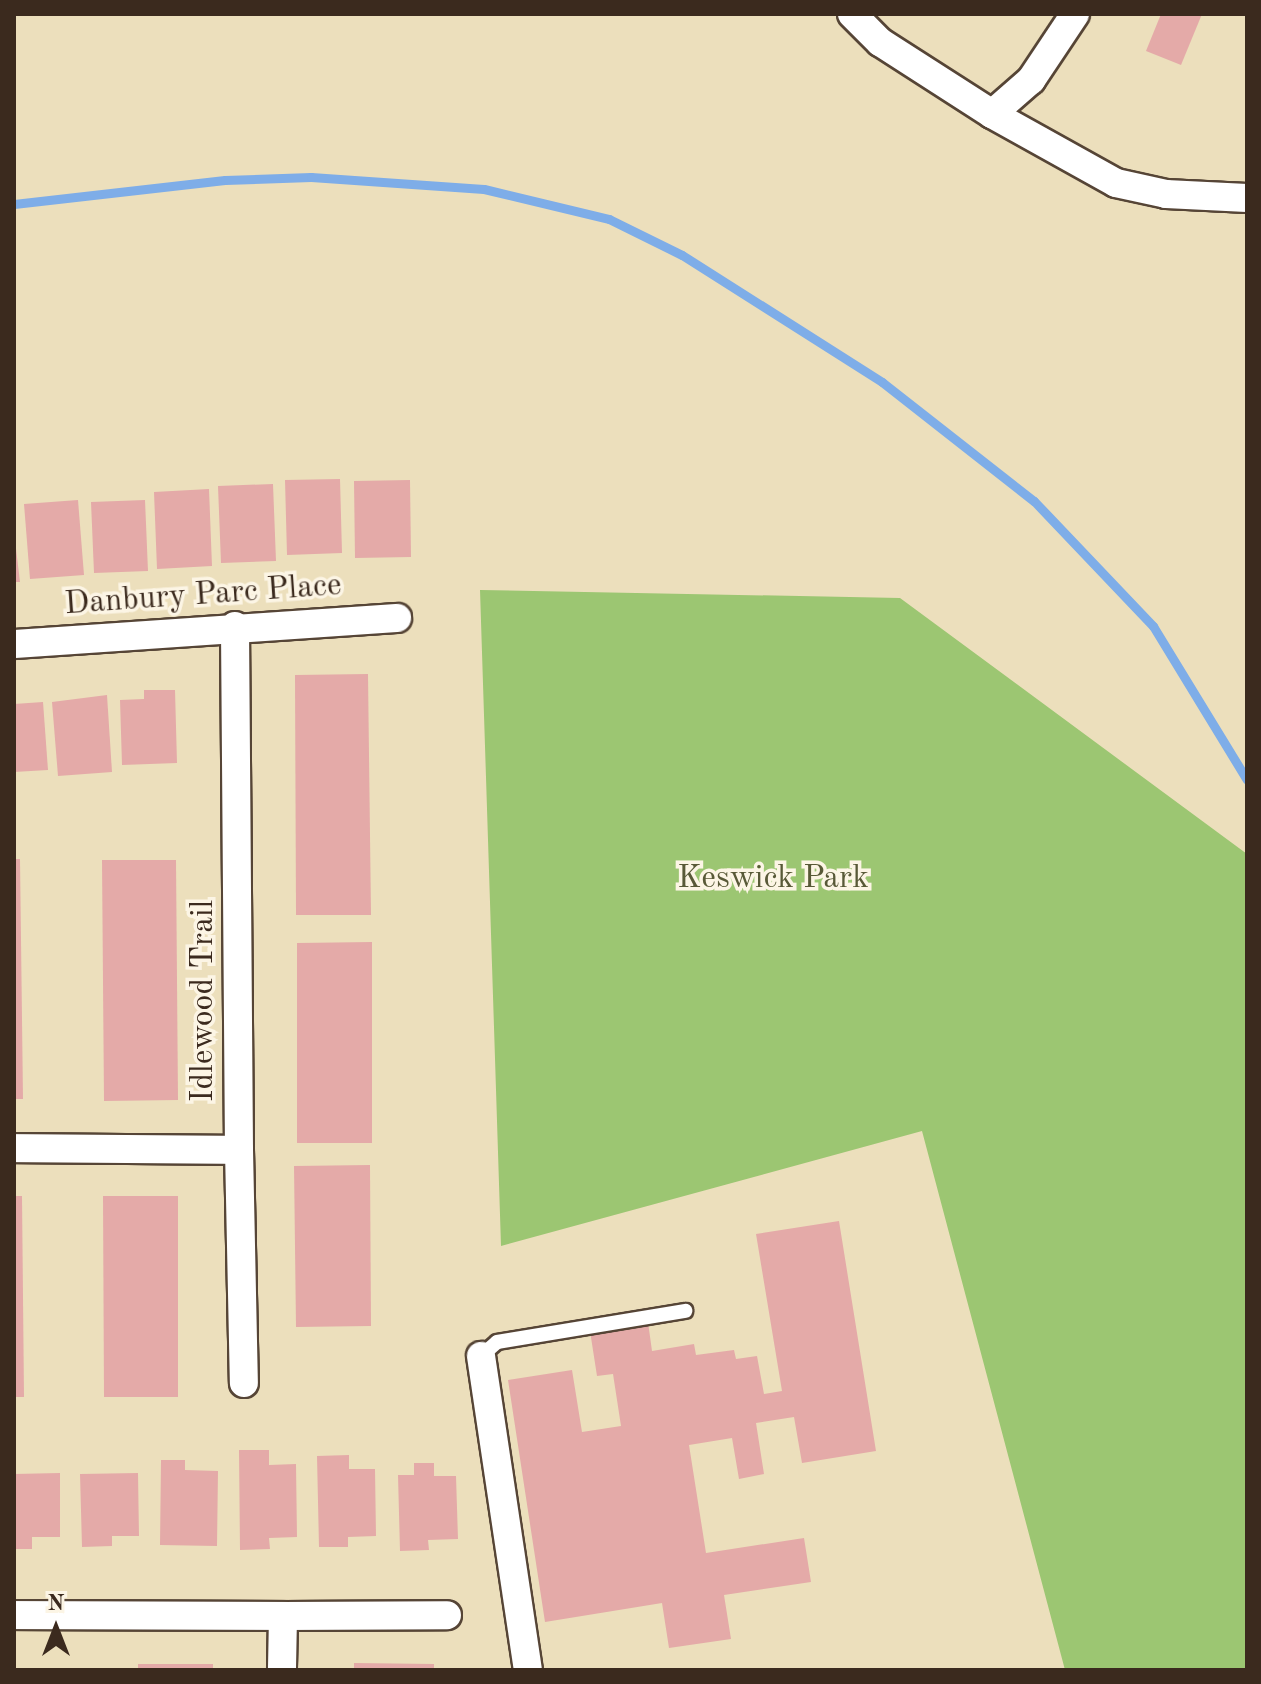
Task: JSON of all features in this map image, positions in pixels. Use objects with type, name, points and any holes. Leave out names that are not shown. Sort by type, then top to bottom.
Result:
[{"type":"street","points":[[852,14],[880,42],[992,114],[1116,183],[1166,194],[1247,198]]},
{"type":"street","points":[[992,114],[1031,80],[1075,14]]},
{"type":"street","name":"Danbury Parc Place","points":[[14,644],[235,626],[397,618]]},
{"type":"street","name":"Idlewood Trail","points":[[14,1148],[239,1150],[235,626]]},
{"type":"street","points":[[239,1150],[244,1383]]},
{"type":"street","points":[[481,1356],[528,1670]]},
{"type":"street","points":[[14,1615],[447,1615]]},
{"type":"street","points":[[282,1670],[283,1616]]},
{"type":"lane","points":[[481,1356],[497,1342],[685,1311]]},
{"type":"green space","name":"Keswick Park","points":[[480,590],[900,598],[1247,854],[1247,1670],[1065,1670],[922,1131],[501,1246]]},
{"type":"building","points":[[1161,14],[1202,14],[1181,65],[1146,51]]},
{"type":"building","points":[[340,479],[342,553],[287,555],[285,480]]},
{"type":"building","points":[[410,480],[411,557],[355,558],[354,481]]},
{"type":"building","points":[[273,484],[276,561],[221,563],[218,486]]},
{"type":"building","points":[[209,489],[212,566],[157,569],[154,492]]},
{"type":"building","points":[[78,500],[84,575],[30,579],[24,504]]},
{"type":"building","points":[[145,500],[148,571],[94,573],[91,502]]},
{"type":"building","points":[[14,532],[20,582],[14,582]]},
{"type":"building","points":[[368,674],[371,915],[296,915],[295,675]]},
{"type":"building","points":[[144,690],[175,690],[177,763],[122,765],[120,700],[144,699]]},
{"type":"building","points":[[107,695],[112,772],[58,776],[52,702]]},
{"type":"building","points":[[43,702],[48,770],[14,772],[14,704]]},
{"type":"building","points":[[14,859],[20,859],[23,1099],[14,1099]]},
{"type":"building","points":[[102,860],[176,860],[178,1100],[104,1101]]},
{"type":"building","points":[[372,942],[372,1143],[297,1143],[297,943]]},
{"type":"building","points":[[370,1165],[371,1326],[296,1327],[294,1166]]},
{"type":"building","points":[[14,1196],[22,1196],[24,1397],[14,1397]]},
{"type":"building","points":[[103,1196],[178,1196],[178,1397],[104,1397]]},
{"type":"building","points":[[839,1221],[876,1451],[802,1463],[794,1417],[756,1423],[764,1474],[739,1479],[732,1438],[689,1445],[706,1553],[804,1538],[811,1582],[724,1595],[731,1639],[669,1648],[662,1603],[545,1622],[508,1380],[572,1370],[582,1432],[621,1426],[613,1374],[597,1376],[590,1331],[648,1322],[652,1351],[694,1344],[696,1355],[734,1350],[736,1359],[757,1356],[764,1394],[782,1391],[756,1234]]},
{"type":"building","points":[[239,1450],[269,1450],[269,1465],[296,1464],[297,1537],[269,1538],[270,1549],[240,1550]]},
{"type":"building","points":[[349,1455],[349,1469],[375,1469],[376,1536],[348,1537],[348,1547],[319,1547],[317,1456]]},
{"type":"building","points":[[161,1460],[185,1460],[185,1470],[218,1471],[217,1546],[160,1545]]},
{"type":"building","points":[[414,1463],[434,1463],[434,1476],[456,1476],[458,1539],[428,1540],[429,1550],[400,1551],[398,1475],[414,1475]]},
{"type":"building","points":[[60,1473],[60,1537],[32,1537],[32,1549],[14,1549],[14,1474]]},
{"type":"building","points":[[138,1473],[139,1536],[112,1536],[112,1546],[82,1547],[80,1474]]},
{"type":"building","points":[[354,1663],[434,1664],[434,1670],[354,1670]]},
{"type":"building","points":[[138,1664],[213,1664],[213,1670],[138,1670]]},
{"type":"waterway","points":[[14,204],[225,180],[311,177],[484,189],[609,219],[682,255],[882,382],[1034,501],[1153,626],[1247,780]]}]
